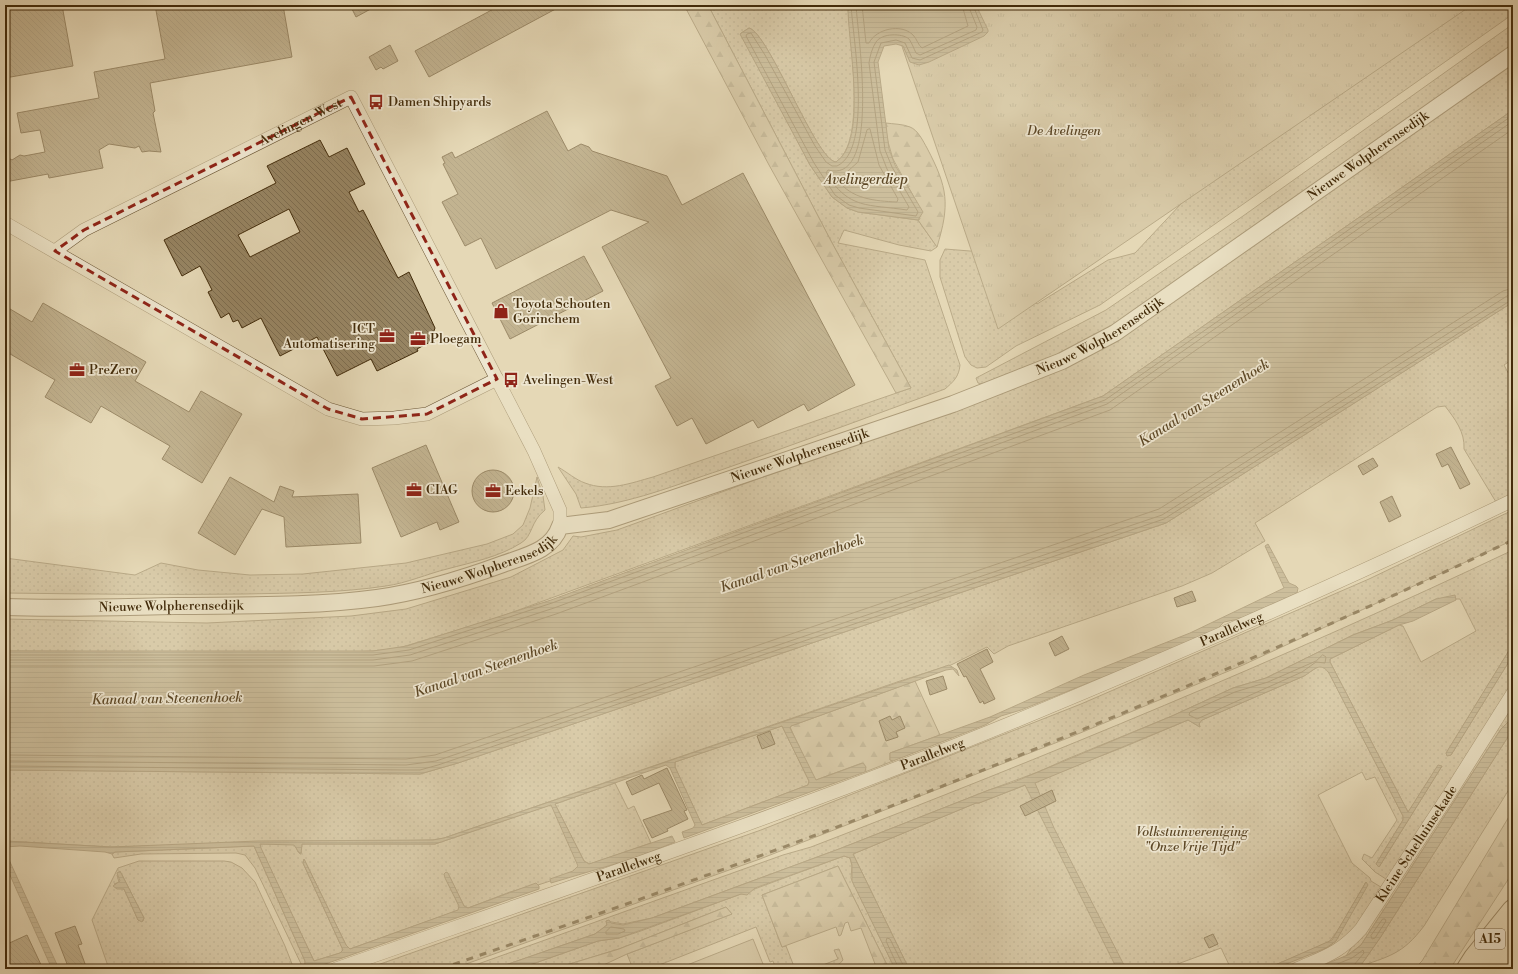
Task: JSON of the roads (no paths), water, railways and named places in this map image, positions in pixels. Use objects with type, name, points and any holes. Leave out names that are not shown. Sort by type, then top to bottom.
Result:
[{"type":"highway","name":"A15","points":[[1468,969],[1475,958],[1513,911]]},
{"type":"highway","name":"A15","points":[[1493,969],[1513,930]]},
{"type":"street","name":"Nieuwe Wolpherensedijk","points":[[5,607],[290,605],[377,598],[469,576],[533,553],[551,543],[558,533],[560,526],[609,520],[953,404],[1076,355],[1115,333],[1513,54]]},
{"type":"street","name":"Avelingen-West","points":[[55,251],[84,230],[351,97],[534,451],[560,510],[560,526]]},
{"type":"street","points":[[5,223],[328,409],[334,411],[362,419],[394,418],[427,414],[497,379]]},
{"type":"street","name":"Parallelweg","points":[[336,969],[687,847],[1016,721],[1163,659],[1366,570],[1513,500]]},
{"type":"street","name":"Kleine Schelluinsekade","points":[[1297,969],[1335,953],[1350,942],[1360,930],[1448,796],[1513,693]]},
{"type":"water","name":"Avelingerdiep","points":[[848,5],[976,5],[988,30],[984,36],[929,62],[919,65],[910,62],[903,46],[896,44],[884,46],[878,62],[889,149],[895,165],[923,212],[918,220],[858,212],[847,208],[832,197],[810,165],[740,34],[749,28],[758,35],[780,72],[817,141],[827,156],[836,162],[846,151],[852,134],[854,112],[854,89]]},
{"type":"water","name":"Kanaal van Steenenhoek","points":[[1513,110],[1513,302],[1166,523],[458,763],[420,774],[5,770],[5,651],[373,651],[407,646],[551,600],[1103,396]]},
{"type":"water","points":[[1268,544],[1289,583],[1298,588],[1297,593],[1239,619],[1224,622],[1217,629],[1165,652],[1021,710],[1001,716],[985,725],[893,761],[890,760],[890,753],[990,717],[1084,675],[1190,633],[1284,588],[1265,546]]},
{"type":"water","points":[[1455,595],[1456,600],[1413,621],[1399,625],[1330,659],[1330,662],[1408,812],[1438,765],[1442,766],[1379,867],[1376,864],[1403,820],[1403,816],[1329,673],[1326,669],[1320,667],[1304,676],[1202,720],[1199,724],[1200,727],[1188,720],[1035,783],[1054,828],[1126,969],[1117,969],[1025,785],[976,803],[853,854],[909,969],[895,969],[852,881],[852,865],[850,858],[844,856],[755,888],[747,895],[741,894],[619,938],[598,941],[518,969],[494,969],[595,934],[607,925],[606,921],[609,920],[611,923],[623,925],[652,918],[839,849],[989,790],[1014,782],[1172,716],[1233,688],[1266,678],[1353,635],[1393,620],[1436,599]]},
{"type":"water","points":[[1513,644],[1513,655],[1451,755],[1447,756],[1446,753]]},
{"type":"water","points":[[949,665],[957,670],[959,676],[953,669],[946,670],[791,726],[790,728],[816,780],[863,763],[866,767],[865,772],[684,838],[682,832],[693,828],[695,825],[670,768],[666,765],[555,804],[584,861],[589,864],[672,836],[675,842],[635,858],[551,883],[550,879],[573,871],[578,866],[551,805],[435,844],[302,844],[300,854],[294,845],[260,844],[314,961],[340,953],[343,950],[303,863],[304,859],[346,945],[350,949],[458,910],[459,906],[445,878],[444,874],[446,872],[448,873],[464,906],[468,908],[536,883],[539,886],[539,889],[311,969],[305,969],[305,961],[254,846],[115,852],[112,854],[105,852],[20,846],[5,847],[5,841],[111,847],[258,841],[433,840],[444,838]],"holes":[[[782,726],[809,781],[808,785],[702,825],[675,767],[675,762]]]},
{"type":"water","points":[[1513,717],[1513,729],[1380,938],[1361,965],[1356,968],[1314,969],[1350,954],[1361,945],[1501,729]]},
{"type":"water","points":[[5,851],[59,969],[52,969],[5,864]]},
{"type":"water","points":[[120,871],[144,918],[142,922],[138,920],[124,889],[117,889],[113,886],[120,881],[117,873]]},
{"type":"water","points":[[1366,882],[1368,885],[1336,941],[1326,948],[1274,969],[1266,969],[1332,940]]},
{"type":"railway","points":[[440,969],[732,866],[916,797],[1174,692],[1344,618],[1513,540]]},
{"type":"place","name":"Damen Shipyards","points":[[376,102]]},
{"type":"place","name":"Toyota Schouten Gorinchem","points":[[501,311]]},
{"type":"place","name":"ICT Automatisering","points":[[387,336]]},
{"type":"place","name":"Ploegam","points":[[418,339]]},
{"type":"place","name":"PreZero","points":[[77,370]]},
{"type":"place","name":"Avelingen-West","points":[[511,380]]},
{"type":"place","name":"CIAG","points":[[414,490]]},
{"type":"place","name":"Eekels","points":[[493,491]]},
{"type":"park label","name":"De Avelingen","points":[[1064,131]]},
{"type":"park label","name":"Volkstuinvereniging \"Onze Vrije Tijd\"","points":[[1192,840]]}]
